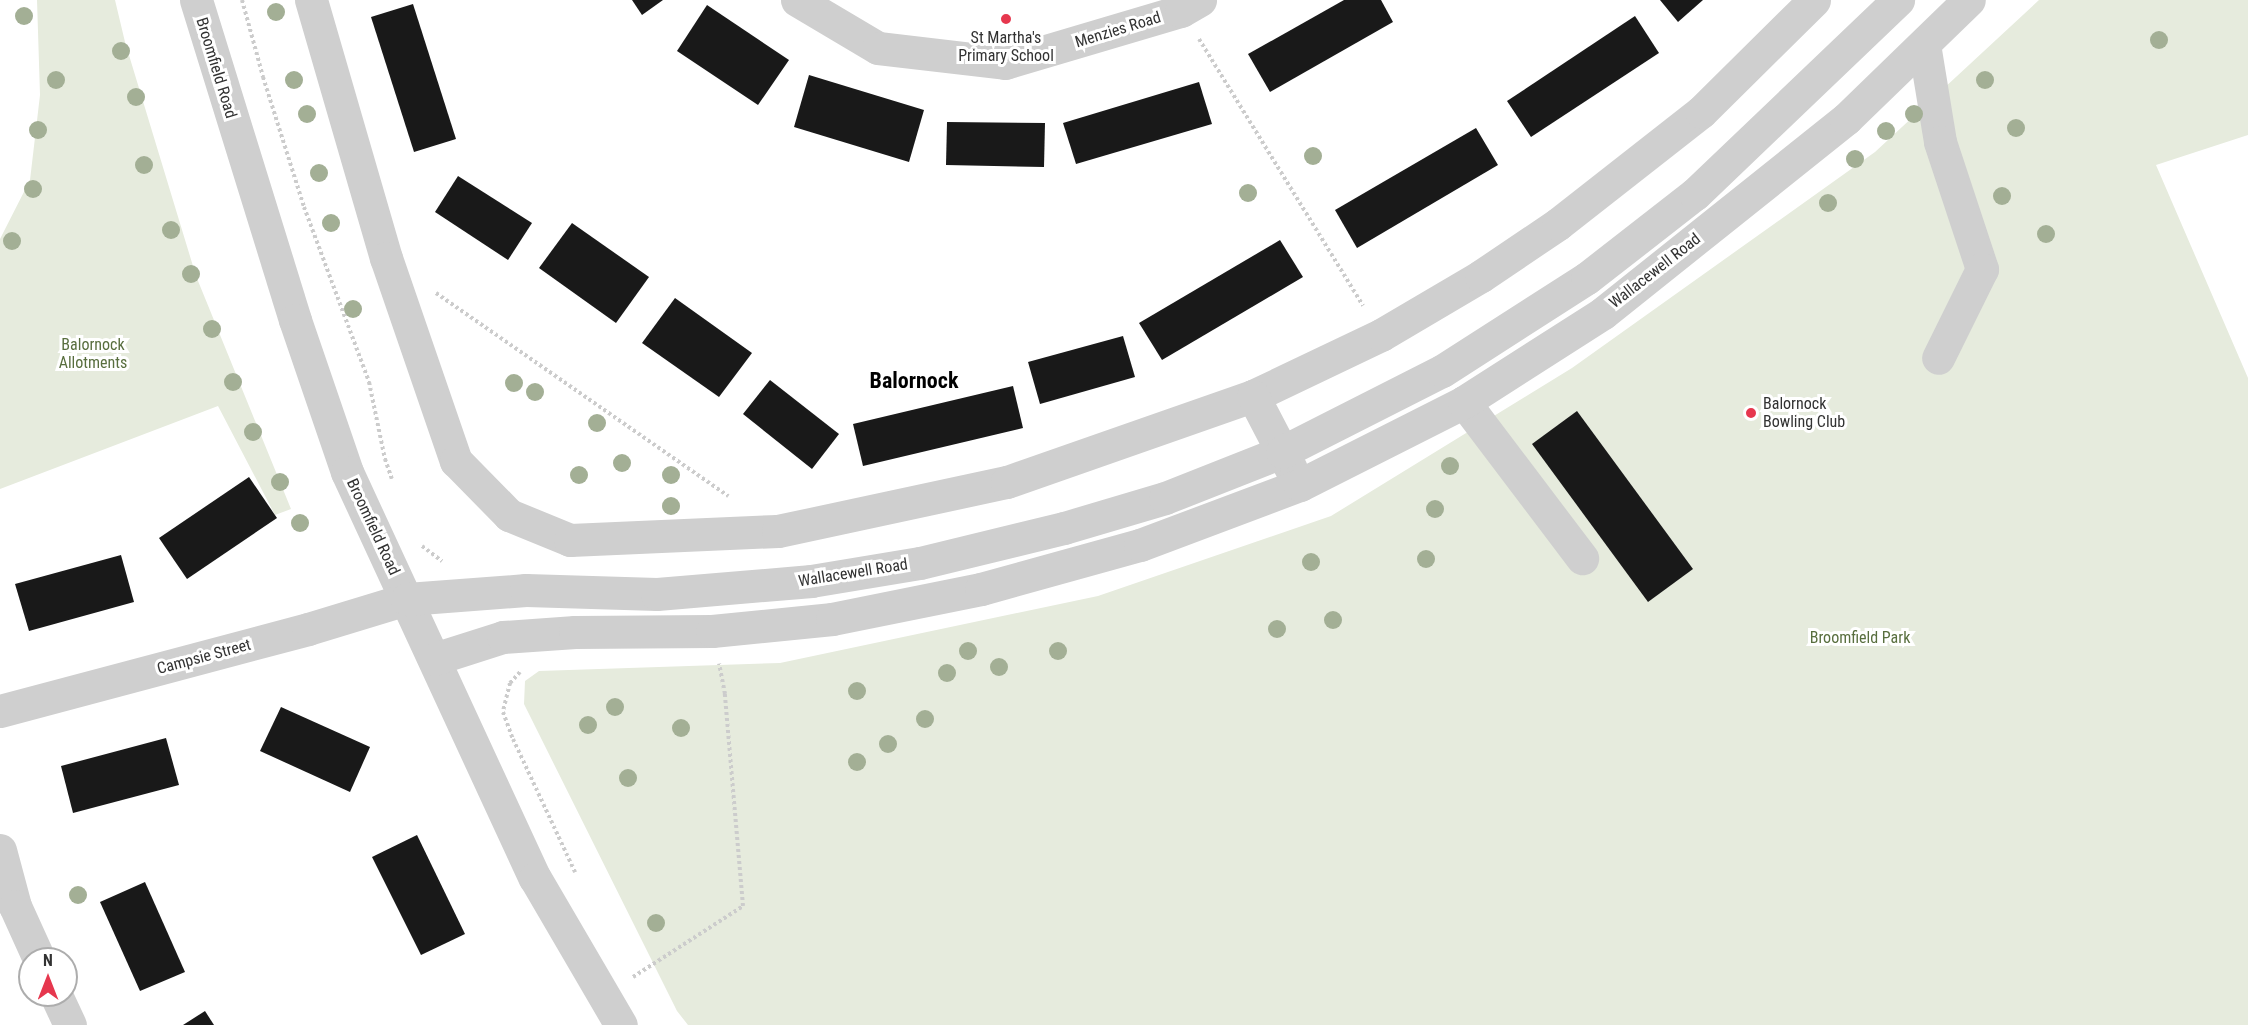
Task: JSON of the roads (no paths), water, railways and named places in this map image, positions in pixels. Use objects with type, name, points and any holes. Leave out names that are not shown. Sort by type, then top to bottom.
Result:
[{"type":"street","name":"Broomfield Road","points":[[196,0],[295,320],[347,472],[535,878],[602,997],[621,1025]]},
{"type":"street","points":[[311,0],[386,258],[456,461],[509,515],[570,540],[778,531],[1007,482],[1253,396],[1381,335],[1481,276],[1557,224],[1701,112],[1814,0]]},
{"type":"street","name":"Menzies Road","points":[[797,0],[878,48],[1005,63],[1191,5]]},
{"type":"street","name":"Wallacewell Road","points":[[407,598],[526,590],[657,594],[811,581],[920,563],[1064,528],[1165,498],[1282,452],[1442,371],[1587,278],[1695,194],[1898,0]]},
{"type":"street","name":"Wallacewell Road","points":[[434,659],[503,637],[574,632],[712,631],[832,619],[981,589],[1140,545],[1300,485],[1464,402],[1603,313],[1846,119],[1969,0]]},
{"type":"street","points":[[1924,44],[1940,142],[1982,269],[1938,358]]},
{"type":"street","points":[[1253,396],[1300,485]]},
{"type":"street","points":[[1464,402],[1582,558]]},
{"type":"street","name":"Campsie Street","points":[[0,711],[308,630],[407,598]]},
{"type":"street","points":[[0,850],[15,906],[34,947]]},
{"type":"street","points":[[62,1007],[70,1025]]},
{"type":"place","name":"St Martha's Primary School","points":[[1006,19]]},
{"type":"place","name":"Balornock Bowling Club","points":[[1751,413]]},
{"type":"district","name":"Balornock","points":[[914,381]]},
{"type":"park label","name":"Balornock Allotments","points":[[93,354]]},
{"type":"park label","name":"Broomfield Park","points":[[1860,638]]}]
